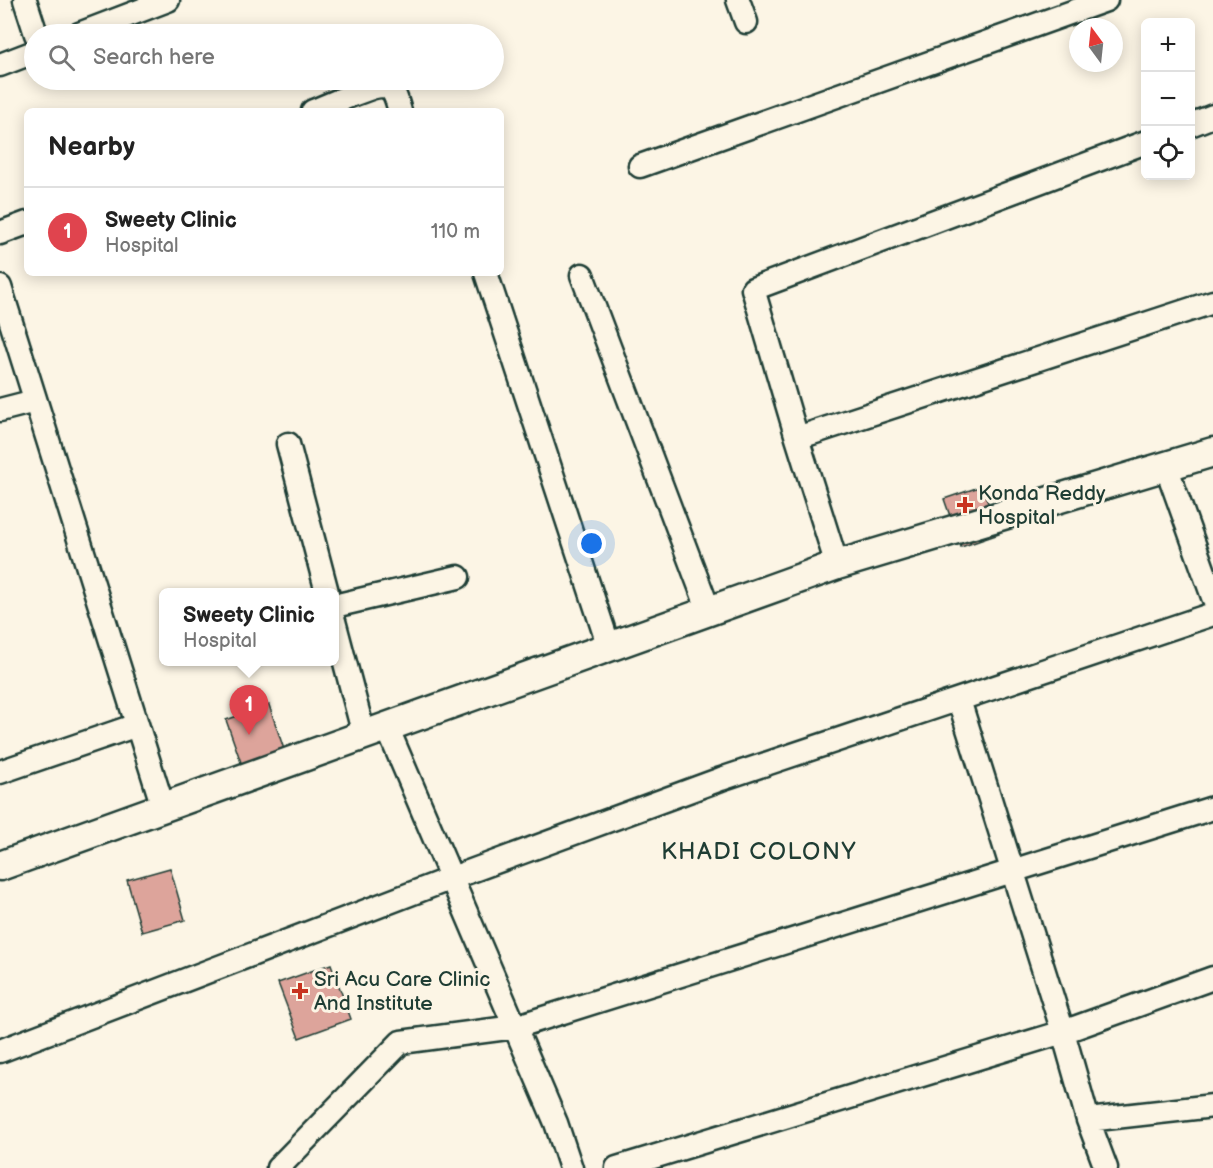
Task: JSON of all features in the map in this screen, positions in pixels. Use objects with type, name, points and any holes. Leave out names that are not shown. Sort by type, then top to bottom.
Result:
[{"type":"street","points":[[24,0],[32,24]]},
{"type":"street","points":[[105,24],[168,0]]},
{"type":"street","points":[[738,0],[746,22]]},
{"type":"street","points":[[640,166],[1106,0]]},
{"type":"street","points":[[0,65],[24,56]]},
{"type":"street","points":[[321,108],[367,90]]},
{"type":"street","points":[[390,90],[394,93],[399,108]]},
{"type":"street","points":[[1195,124],[1213,117]]},
{"type":"street","points":[[837,565],[753,289],[1141,144]]},
{"type":"street","points":[[0,233],[24,224]]},
{"type":"street","points":[[582,275],[709,611]]},
{"type":"street","points":[[487,276],[609,647]]},
{"type":"street","points":[[0,287],[163,807]]},
{"type":"street","points":[[797,438],[1213,302]]},
{"type":"street","points":[[0,410],[35,401]]},
{"type":"street","points":[[288,444],[326,588]]},
{"type":"street","points":[[0,866],[837,565],[1213,452]]},
{"type":"street","points":[[1166,466],[1213,597]]},
{"type":"street","points":[[339,605],[458,577]]},
{"type":"street","points":[[0,1051],[452,878],[722,779],[1213,614]]},
{"type":"street","points":[[339,634],[375,731],[452,878],[556,1123],[572,1168]]},
{"type":"street","points":[[959,699],[1063,1032],[1088,1120],[1106,1168]]},
{"type":"street","points":[[0,772],[137,725]]},
{"type":"street","points":[[278,1168],[401,1042],[515,1027],[1213,808]]},
{"type":"street","points":[[617,1168],[1063,1032],[1213,978]]},
{"type":"street","points":[[1088,1120],[1213,1106]]},
{"type":"building","points":[[982,486],[999,534],[961,547],[944,499]]},
{"type":"building","points":[[269,705],[291,770],[249,785],[226,720]]},
{"type":"building","points":[[170,868],[185,920],[142,932],[127,880]]},
{"type":"building","points":[[331,964],[351,1019],[299,1038],[278,983]]},
{"type":"place","name":"Konda Reddy Hospital","points":[[965,505]]},
{"type":"place","name":"Sweety Clinic","points":[[249,735]]},
{"type":"place","name":"Sri Acu Care Clinic And Institute","points":[[300,991]]},
{"type":"district","name":"KHADI COLONY","points":[[759,851]]}]
